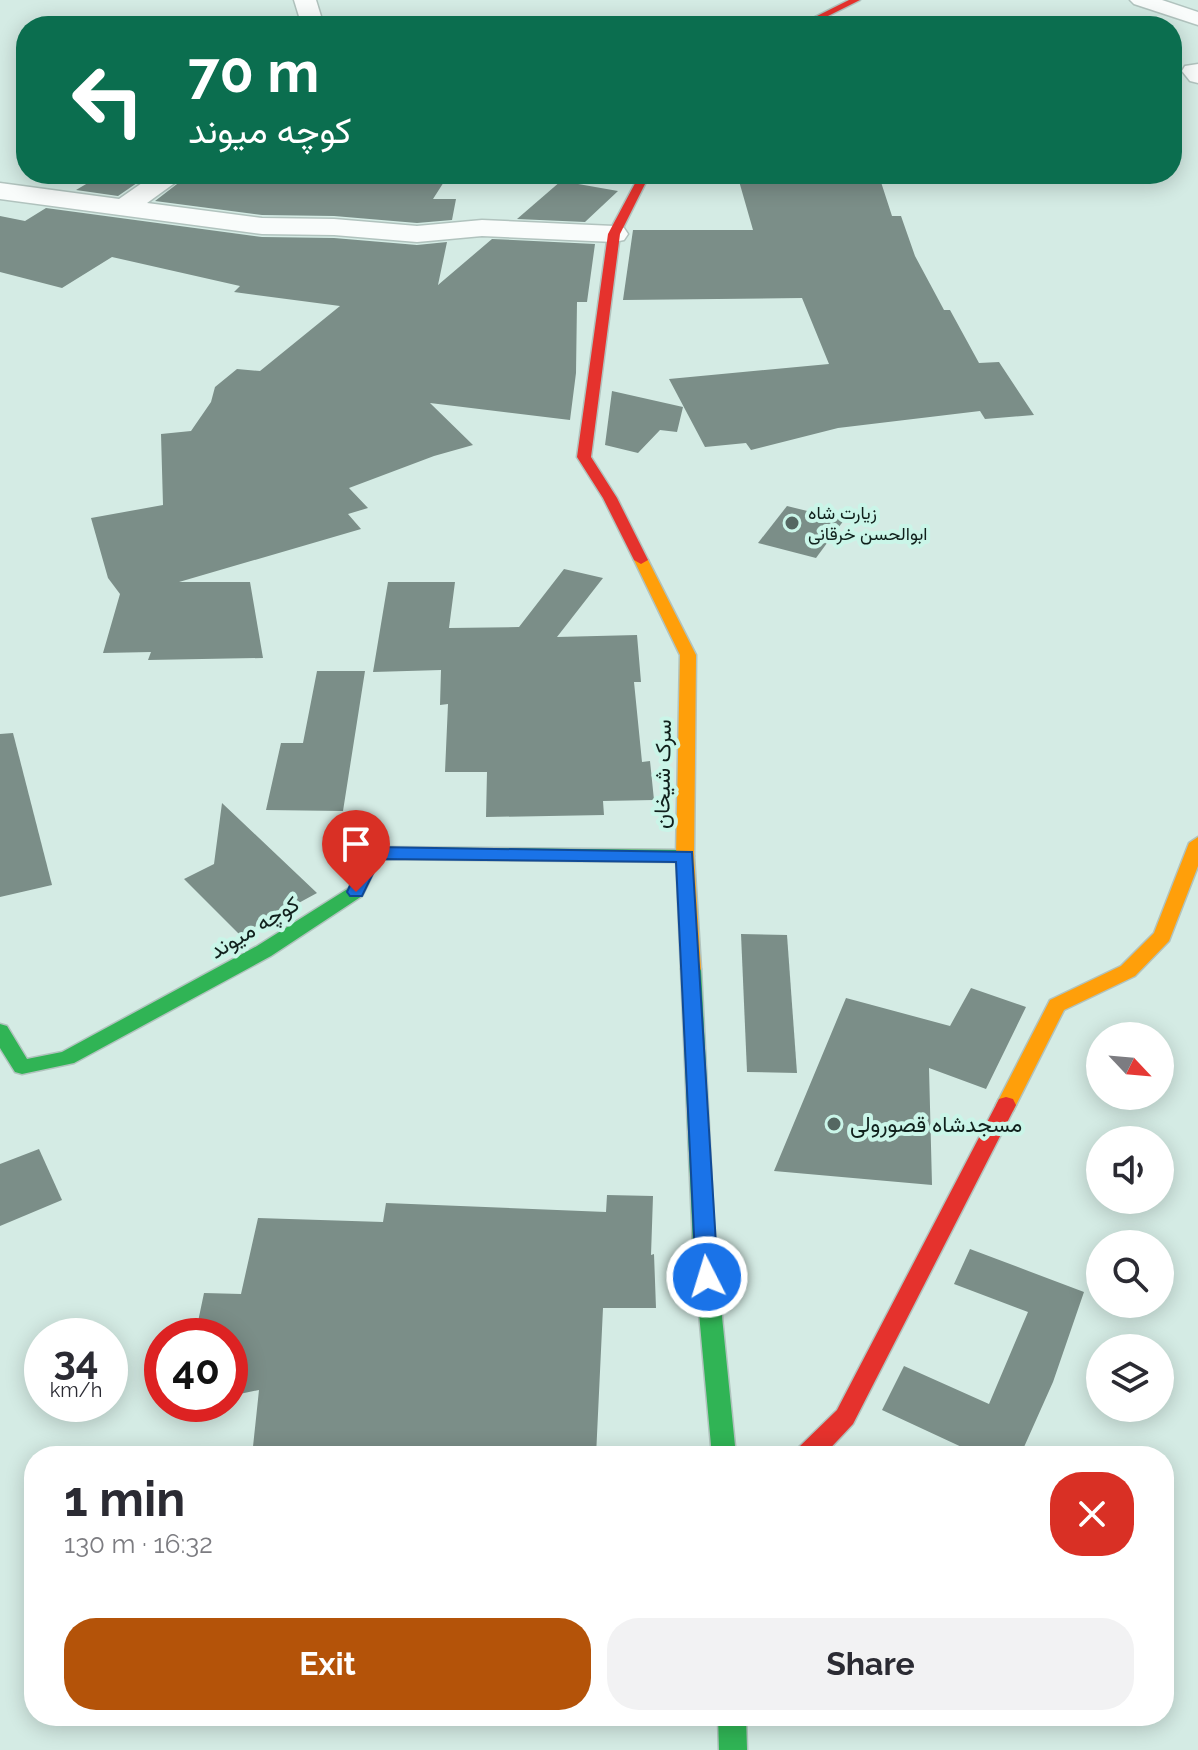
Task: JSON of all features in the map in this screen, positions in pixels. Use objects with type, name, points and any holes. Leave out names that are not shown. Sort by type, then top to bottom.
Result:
[{"type":"street","points":[[822,16],[856,0]]},
{"type":"street","points":[[1141,0],[1198,19]]},
{"type":"street","points":[[126,207],[157,184]]},
{"type":"street","name":"سرک شیخان","points":[[640,184],[614,234],[584,457],[610,498],[688,655],[685,856],[704,1247],[723,1446]]},
{"type":"street","points":[[0,191],[262,226],[334,227],[417,234],[482,228],[614,234]]},
{"type":"street","points":[[817,1446],[845,1417],[1057,1005],[1128,971],[1162,936],[1198,843]]},
{"type":"street","name":"کوچه میوند","points":[[0,1031],[22,1067],[67,1058],[264,951],[356,892],[374,853],[685,856]]},
{"type":"street","points":[[732,1726],[733,1750]]},
{"type":"building","points":[[86,184],[135,184],[118,196],[76,190]]},
{"type":"building","points":[[177,184],[443,184],[433,199],[456,199],[452,220],[417,223],[334,216],[262,215],[155,201]]},
{"type":"building","points":[[558,184],[618,191],[585,222],[517,219]]},
{"type":"building","points":[[740,184],[882,184],[892,216],[901,216],[915,256],[944,310],[950,310],[979,363],[999,362],[1034,415],[985,419],[980,411],[838,428],[751,450],[746,443],[705,447],[669,379],[829,364],[802,298],[623,300],[633,230],[753,230]]},
{"type":"building","points":[[46,208],[262,237],[334,238],[417,245],[447,242],[438,285],[492,239],[595,244],[587,302],[577,302],[576,373],[570,420],[430,403],[473,445],[349,488],[368,508],[348,514],[361,529],[179,582],[250,582],[263,658],[148,660],[151,652],[103,653],[120,594],[108,578],[91,518],[163,505],[161,434],[191,431],[211,402],[215,387],[237,369],[260,371],[340,306],[234,292],[240,286],[112,257],[62,288],[0,272],[0,216],[25,221]]},
{"type":"building","points":[[612,391],[683,407],[677,432],[660,430],[638,453],[605,445]]},
{"type":"building","points":[[787,506],[844,520],[816,558],[758,543]]},
{"type":"building","points":[[564,569],[603,578],[557,637],[637,635],[641,682],[634,682],[642,762],[650,761],[654,800],[603,801],[604,815],[486,817],[487,772],[445,772],[448,704],[440,705],[441,670],[373,672],[388,582],[455,582],[449,628],[519,627]]},
{"type":"building","points":[[317,671],[365,671],[343,811],[266,810],[281,743],[303,743]]},
{"type":"building","points":[[13,733],[52,885],[0,897],[0,734]]},
{"type":"building","points":[[222,803],[317,893],[240,935],[184,879],[214,864]]},
{"type":"building","points":[[741,934],[787,935],[797,1073],[747,1072]]},
{"type":"building","points":[[971,988],[1026,1007],[986,1089],[929,1068],[932,1185],[774,1171],[846,998],[950,1026]]},
{"type":"building","points":[[39,1149],[62,1200],[0,1226],[0,1164]]},
{"type":"building","points":[[607,1195],[653,1196],[651,1255],[654,1254],[656,1308],[603,1308],[596,1446],[253,1446],[259,1390],[248,1392],[248,1318],[199,1318],[204,1293],[241,1294],[258,1218],[383,1222],[386,1203],[606,1212]]},
{"type":"building","points":[[970,1249],[1084,1292],[1053,1382],[1024,1446],[959,1446],[882,1410],[904,1366],[989,1404],[1028,1312],[954,1284]]},
{"type":"traffic: fast","points":[[0,1031],[22,1067],[67,1058],[264,951],[356,892],[374,853],[685,856]]},
{"type":"traffic: fast","points":[[691,969],[704,1247],[723,1446]]},
{"type":"traffic: fast","points":[[732,1726],[733,1750]]},
{"type":"traffic: slow","points":[[641,560],[688,655],[685,856],[691,969]]},
{"type":"traffic: slow","points":[[1006,1105],[1057,1005],[1128,971],[1162,936],[1198,843]]},
{"type":"traffic: jam","points":[[822,16],[856,0]]},
{"type":"traffic: jam","points":[[640,184],[614,234],[584,457],[610,498],[641,560]]},
{"type":"traffic: jam","points":[[817,1446],[845,1417],[1006,1105]]},
{"type":"place","name":"زیارت شاه ابوالحسن خرقانی","points":[[792,523]]},
{"type":"place","name":"مسجدشاه قصورولی","points":[[834,1124]]},
{"type":"route","points":[[356,892],[374,853],[685,856],[707,1277]]}]
